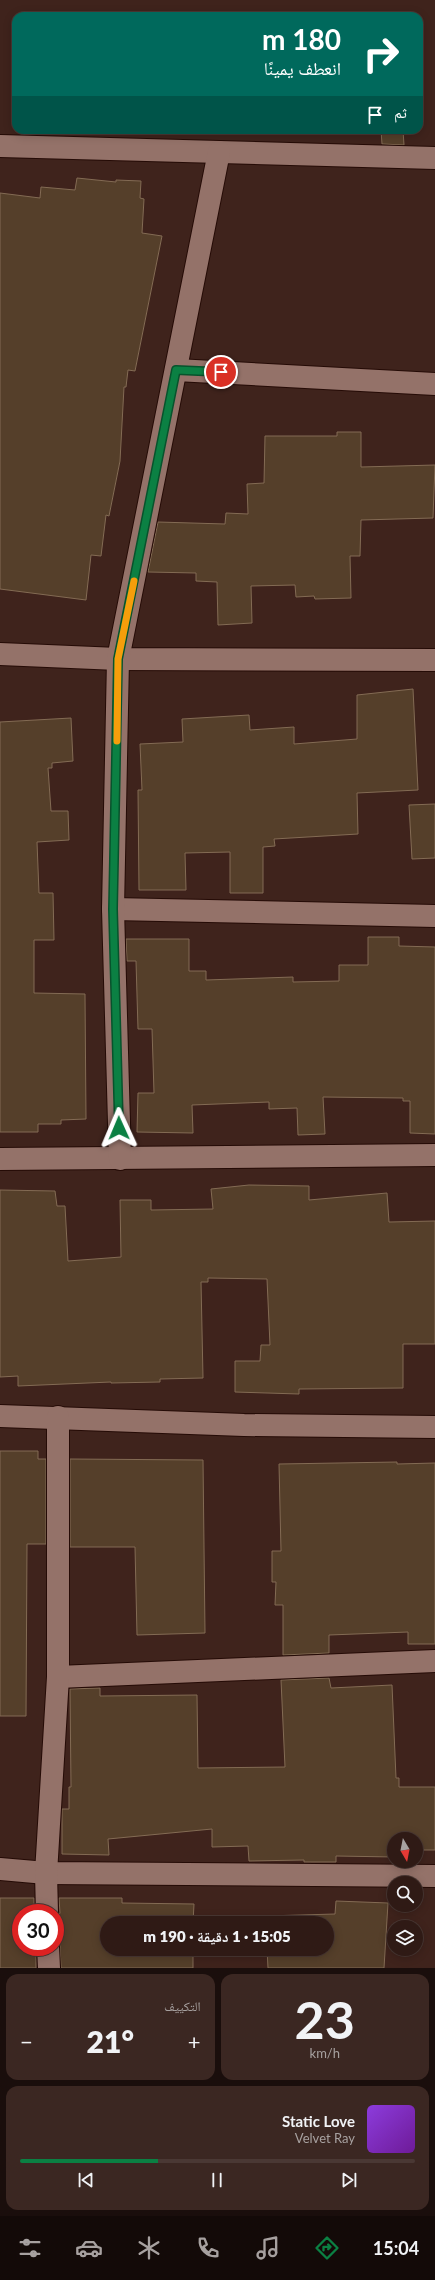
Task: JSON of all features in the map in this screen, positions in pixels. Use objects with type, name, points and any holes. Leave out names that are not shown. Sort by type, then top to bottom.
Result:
[{"type":"street","points":[[0,146],[435,158]]},
{"type":"street","points":[[120,1159],[113,909],[118,659],[219,152]]},
{"type":"street","points":[[176,370],[435,384]]},
{"type":"street","points":[[0,654],[118,659],[435,660]]},
{"type":"street","points":[[113,909],[435,916]]},
{"type":"street","points":[[0,1159],[435,1155]]},
{"type":"street","points":[[0,1416],[244,1424],[435,1427]]},
{"type":"street","points":[[47,1904],[46,1873],[58,1677],[58,1417]]},
{"type":"street","points":[[58,1677],[435,1661]]},
{"type":"street","points":[[0,1869],[46,1873],[435,1876]]},
{"type":"street","points":[[48,1956],[49,1968]]},
{"type":"building","points":[[381,134],[403,134],[404,145],[382,144]]},
{"type":"building","points":[[77,178],[116,182],[116,180],[141,181],[140,198],[144,199],[142,233],[162,236],[135,371],[128,370],[126,387],[124,387],[120,461],[109,516],[106,515],[101,556],[91,555],[86,600],[0,589],[0,193],[40,198],[41,187],[75,190]]},
{"type":"building","points":[[337,432],[361,432],[361,467],[435,465],[433,518],[361,520],[360,556],[350,556],[351,598],[315,599],[314,596],[296,597],[295,585],[251,586],[252,623],[218,625],[217,582],[196,581],[196,573],[148,572],[158,522],[225,524],[226,513],[248,514],[247,484],[264,483],[265,436],[337,436]]},
{"type":"building","points":[[413,689],[418,790],[357,793],[358,834],[274,839],[275,846],[263,847],[263,893],[230,893],[230,852],[185,853],[186,890],[139,890],[138,790],[142,790],[140,744],[183,742],[182,719],[249,715],[250,730],[294,727],[294,744],[357,739],[357,695]]},
{"type":"building","points":[[71,718],[73,761],[52,763],[52,768],[48,768],[51,811],[68,811],[69,840],[37,842],[39,893],[53,893],[54,940],[34,940],[34,993],[85,994],[86,1119],[61,1120],[61,1124],[38,1124],[38,1132],[0,1132],[0,722]]},
{"type":"building","points":[[435,804],[435,858],[412,859],[409,805]]},
{"type":"building","points":[[368,937],[399,937],[399,946],[435,947],[435,1134],[410,1133],[410,1101],[403,1101],[403,1098],[323,1097],[325,1134],[298,1135],[297,1108],[269,1109],[269,1102],[192,1105],[193,1133],[137,1132],[138,1093],[154,1093],[152,1029],[138,1029],[136,961],[127,961],[126,939],[189,939],[189,971],[206,971],[206,980],[293,977],[293,982],[339,981],[339,965],[368,965]]},
{"type":"building","points":[[249,1185],[309,1186],[309,1200],[387,1193],[389,1222],[435,1221],[435,1344],[403,1344],[403,1388],[299,1389],[299,1394],[235,1392],[235,1361],[260,1361],[261,1345],[270,1345],[267,1279],[208,1278],[208,1282],[201,1282],[203,1378],[160,1379],[160,1382],[111,1382],[18,1386],[18,1376],[0,1377],[0,1190],[55,1191],[57,1206],[65,1206],[68,1261],[121,1257],[120,1200],[151,1200],[151,1210],[213,1209],[211,1189]]},
{"type":"building","points":[[0,1451],[38,1451],[38,1459],[46,1459],[46,1544],[27,1544],[26,1716],[0,1716]]},
{"type":"building","points":[[70,1459],[203,1460],[205,1633],[137,1635],[135,1547],[70,1547]]},
{"type":"building","points":[[397,1462],[397,1464],[435,1463],[435,1644],[408,1644],[408,1632],[329,1635],[329,1653],[283,1655],[283,1605],[275,1605],[276,1582],[272,1582],[272,1551],[281,1551],[279,1464]]},
{"type":"building","points":[[329,1678],[331,1688],[392,1685],[396,1778],[399,1778],[399,1787],[435,1787],[435,1850],[423,1850],[423,1832],[387,1832],[387,1857],[336,1856],[336,1862],[304,1862],[304,1860],[249,1861],[248,1846],[212,1847],[212,1829],[108,1839],[109,1855],[62,1854],[62,1809],[69,1809],[69,1787],[71,1787],[70,1689],[100,1688],[100,1696],[197,1695],[198,1768],[285,1767],[281,1680]]},
{"type":"building","points":[[0,1898],[34,1898],[34,1904],[12,1904],[12,1956],[36,1956],[36,1968],[0,1968]]},
{"type":"building","points":[[59,1898],[122,1898],[122,1903],[194,1904],[193,1916],[100,1916],[100,1956],[193,1956],[193,1968],[61,1968],[60,1956],[64,1956],[64,1904],[59,1904]]},
{"type":"building","points":[[336,1901],[387,1903],[384,1968],[268,1968],[267,1956],[334,1956],[334,1916],[266,1916],[335,1914]]},
{"type":"slow traffic","points":[[117,741],[118,659],[134,581]]},
{"type":"route","points":[[119,1128],[113,909],[118,659],[176,370],[221,372]]}]
